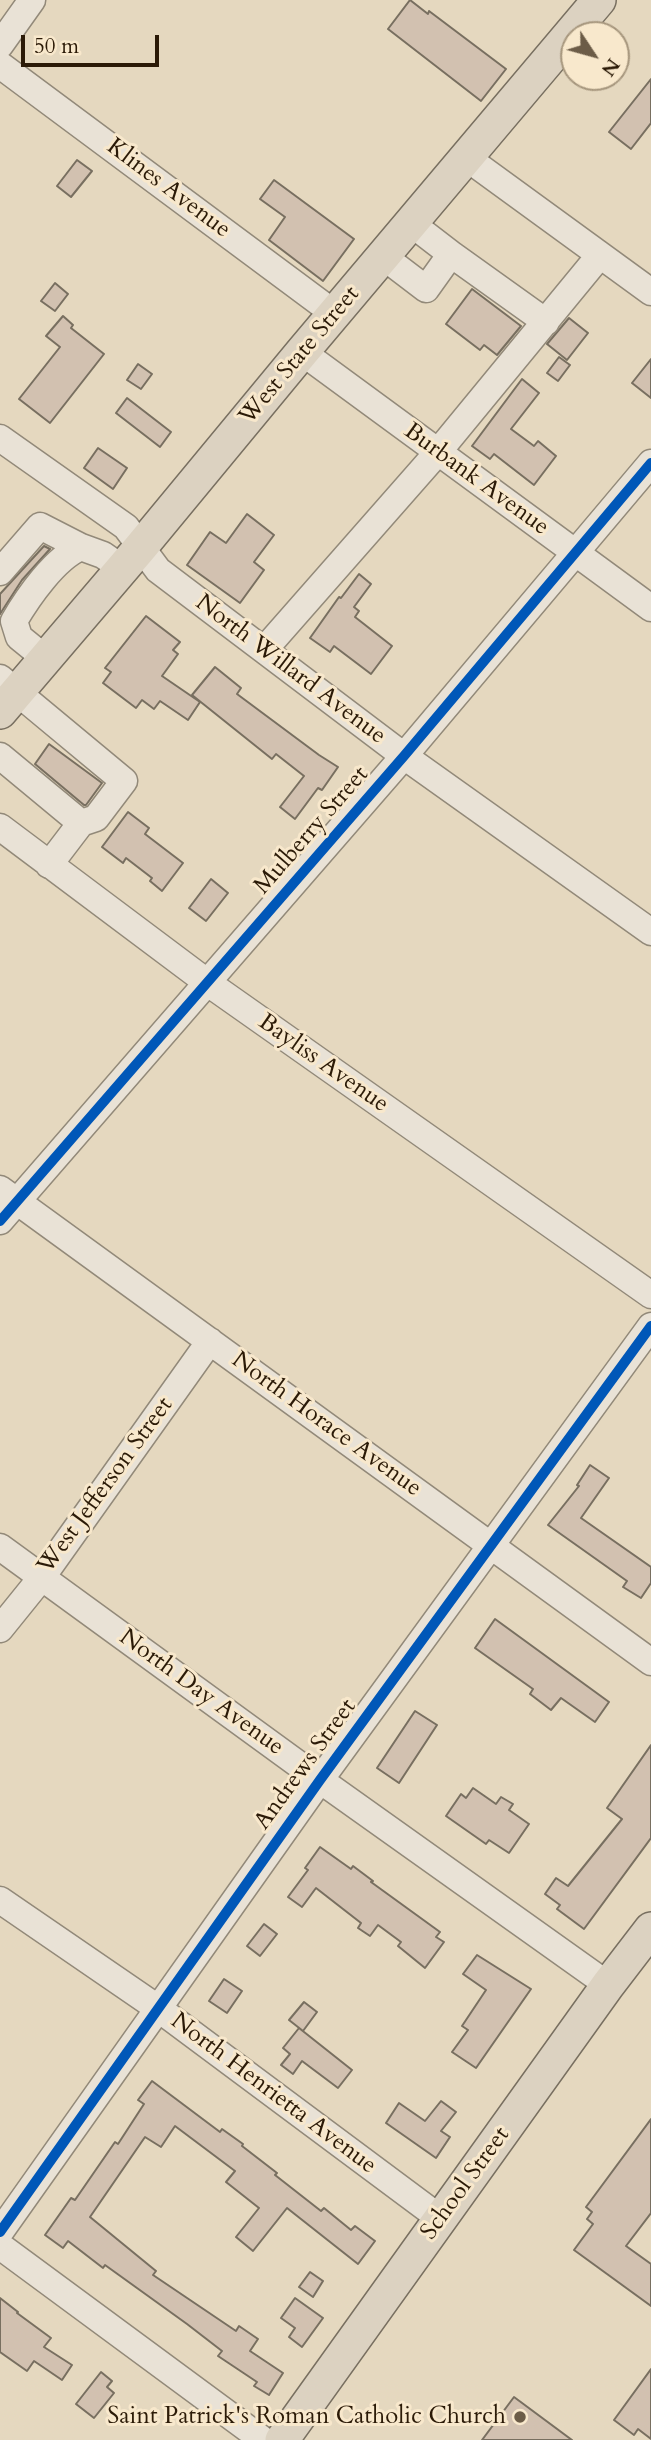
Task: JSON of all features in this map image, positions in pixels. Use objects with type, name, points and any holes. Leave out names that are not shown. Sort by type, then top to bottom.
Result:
[{"type":"main road","name":"West State Street","points":[[5,695],[46,659],[599,0]]},
{"type":"main road","name":"School Street","points":[[282,2440],[651,1929]]},
{"type":"street","points":[[0,45],[32,0]]},
{"type":"street","name":"Klines Avenue","points":[[0,65],[335,314]]},
{"type":"street","points":[[467,158],[651,292]]},
{"type":"street","points":[[412,224],[546,322]]},
{"type":"street","points":[[384,257],[426,289],[452,254]]},
{"type":"street","points":[[264,650],[438,452],[600,255]]},
{"type":"street","name":"Burbank Avenue","points":[[302,352],[651,608]]},
{"type":"street","points":[[0,438],[126,527],[131,559],[103,555],[40,526],[0,572]]},
{"type":"street","name":"Mulberry Street","points":[[0,1222],[9,1195],[208,984],[651,463]]},
{"type":"street","points":[[46,659],[7,623],[14,621],[47,577],[71,552],[81,547]]},
{"type":"street","name":"North Willard Avenue","points":[[131,559],[158,570],[404,756],[651,932]]},
{"type":"street","points":[[5,695],[124,781],[96,818],[81,823],[49,864]]},
{"type":"street","points":[[0,756],[81,823]]},
{"type":"street","name":"Bayliss Avenue","points":[[0,827],[208,984],[651,1295]]},
{"type":"street","name":"North Horace Avenue","points":[[9,1195],[651,1661]]},
{"type":"street","name":"Andrews Street","points":[[0,2232],[320,1780],[651,1326]]},
{"type":"street","name":"West Jefferson Street","points":[[0,1629],[42,1577],[211,1341]]},
{"type":"street","name":"North Day Avenue","points":[[0,1547],[608,1985]]},
{"type":"street","name":"North Henrietta Avenue","points":[[0,1900],[159,2009],[441,2219]]},
{"type":"street","points":[[0,2246],[263,2440]]},
{"type":"building","points":[[410,0],[428,14],[429,11],[506,69],[481,101],[388,29]]},
{"type":"building","points":[[651,79],[651,123],[631,149],[609,132]]},
{"type":"building","points":[[77,160],[92,171],[71,197],[57,186]]},
{"type":"building","points":[[274,180],[354,239],[323,281],[269,240],[285,217],[260,199]]},
{"type":"building","points":[[55,283],[68,294],[55,311],[41,301]]},
{"type":"building","points":[[472,289],[521,326],[497,355],[484,345],[480,350],[446,324]]},
{"type":"building","points":[[63,316],[73,325],[71,328],[104,354],[50,423],[19,399],[60,347],[46,336]]},
{"type":"building","points":[[569,318],[588,333],[567,360],[547,344]]},
{"type":"building","points":[[559,357],[570,365],[558,381],[547,373]]},
{"type":"building","points":[[651,359],[651,398],[632,383]]},
{"type":"building","points":[[138,364],[152,374],[141,389],[127,380]]},
{"type":"building","points":[[522,379],[539,393],[511,429],[534,446],[538,441],[556,456],[534,485],[494,454],[490,459],[472,446]]},
{"type":"building","points":[[127,398],[171,432],[160,447],[116,413]]},
{"type":"building","points":[[98,448],[127,468],[113,489],[84,468]]},
{"type":"building","points":[[247,514],[274,535],[254,562],[264,570],[240,603],[187,565],[210,532],[226,543]]},
{"type":"building","points":[[44,546],[50,549],[22,580],[0,614],[0,594]]},
{"type":"building","points":[[359,574],[371,584],[354,607],[359,611],[355,617],[392,646],[371,674],[334,646],[330,652],[310,638]]},
{"type":"building","points":[[146,616],[180,642],[173,650],[178,654],[162,676],[200,702],[188,720],[160,701],[154,709],[142,700],[136,708],[103,683],[111,672],[105,668]]},
{"type":"building","points":[[215,667],[241,688],[237,694],[338,767],[322,790],[318,788],[295,819],[280,807],[304,776],[276,754],[272,759],[192,695]]},
{"type":"building","points":[[49,744],[102,783],[86,805],[35,764]]},
{"type":"building","points":[[128,812],[149,828],[145,834],[183,863],[162,891],[150,881],[152,878],[126,858],[123,863],[102,847]]},
{"type":"building","points":[[211,879],[228,893],[206,921],[189,908]]},
{"type":"building","points":[[590,1465],[609,1478],[581,1518],[651,1567],[651,1583],[641,1598],[623,1587],[627,1581],[548,1525],[579,1486],[577,1485]]},
{"type":"building","points":[[495,1619],[609,1702],[595,1722],[561,1698],[551,1710],[530,1694],[533,1689],[475,1648]]},
{"type":"building","points":[[415,1711],[437,1725],[399,1783],[377,1768]]},
{"type":"building","points":[[651,1745],[651,1838],[584,1929],[557,1909],[560,1905],[545,1894],[556,1878],[568,1886],[622,1819],[607,1808]]},
{"type":"building","points":[[473,1788],[496,1804],[501,1797],[513,1804],[509,1810],[529,1824],[509,1853],[489,1840],[486,1844],[446,1816],[461,1794],[466,1798]]},
{"type":"building","points":[[320,1847],[351,1869],[353,1866],[440,1932],[436,1937],[444,1942],[425,1968],[398,1946],[401,1942],[378,1925],[370,1936],[358,1928],[361,1923],[316,1888],[302,1907],[288,1897],[308,1870],[305,1868]]},
{"type":"building","points":[[264,1924],[277,1934],[260,1956],[247,1946]]},
{"type":"building","points":[[477,1955],[531,1989],[476,2068],[452,2052],[468,2030],[462,2026],[486,1990],[463,1974]]},
{"type":"building","points":[[224,1979],[242,1991],[227,2013],[209,2001]]},
{"type":"building","points":[[304,2002],[317,2012],[303,2031],[289,2020]]},
{"type":"building","points":[[299,2028],[352,2070],[338,2088],[302,2061],[293,2074],[281,2065],[290,2054],[283,2048]]},
{"type":"building","points":[[152,2081],[220,2132],[222,2129],[243,2144],[242,2146],[277,2173],[275,2175],[321,2211],[324,2208],[351,2230],[355,2226],[375,2241],[358,2264],[287,2208],[253,2251],[236,2237],[259,2208],[226,2182],[235,2171],[175,2126],[161,2147],[145,2137],[90,2217],[156,2271],[153,2275],[236,2331],[239,2326],[258,2339],[250,2351],[283,2373],[269,2395],[254,2386],[257,2382],[218,2356],[222,2351],[105,2265],[103,2268],[68,2241],[63,2248],[45,2235],[71,2198],[75,2200],[115,2142],[118,2144],[144,2104],[138,2100]]},
{"type":"building","points":[[441,2101],[456,2112],[441,2131],[450,2137],[436,2158],[386,2123],[399,2103],[425,2121]]},
{"type":"building","points":[[651,2119],[651,2213],[626,2246],[651,2264],[651,2306],[574,2250],[593,2224],[587,2219],[592,2212],[586,2207]]},
{"type":"building","points":[[310,2272],[323,2281],[313,2297],[299,2287]]},
{"type":"building","points":[[0,2298],[51,2338],[44,2347],[72,2365],[62,2380],[34,2361],[27,2371],[0,2352]]},
{"type":"building","points":[[295,2298],[323,2318],[302,2347],[289,2337],[295,2328],[281,2318]]},
{"type":"building","points":[[651,2369],[651,2439],[638,2429],[634,2435],[614,2420]]},
{"type":"building","points":[[101,2372],[112,2381],[107,2387],[114,2393],[94,2418],[76,2404]]},
{"type":"building","name":"Saint Patrick's Roman Catholic Church","points":[[514,2397],[572,2440],[482,2440]]},
{"type":"cycle path","points":[[0,1221],[404,756],[651,463]]},
{"type":"cycle path","points":[[0,2232],[320,1780],[651,1326]]},
{"type":"place","name":"Saint Patrick's Roman Catholic Church","points":[[520,2417]]}]
